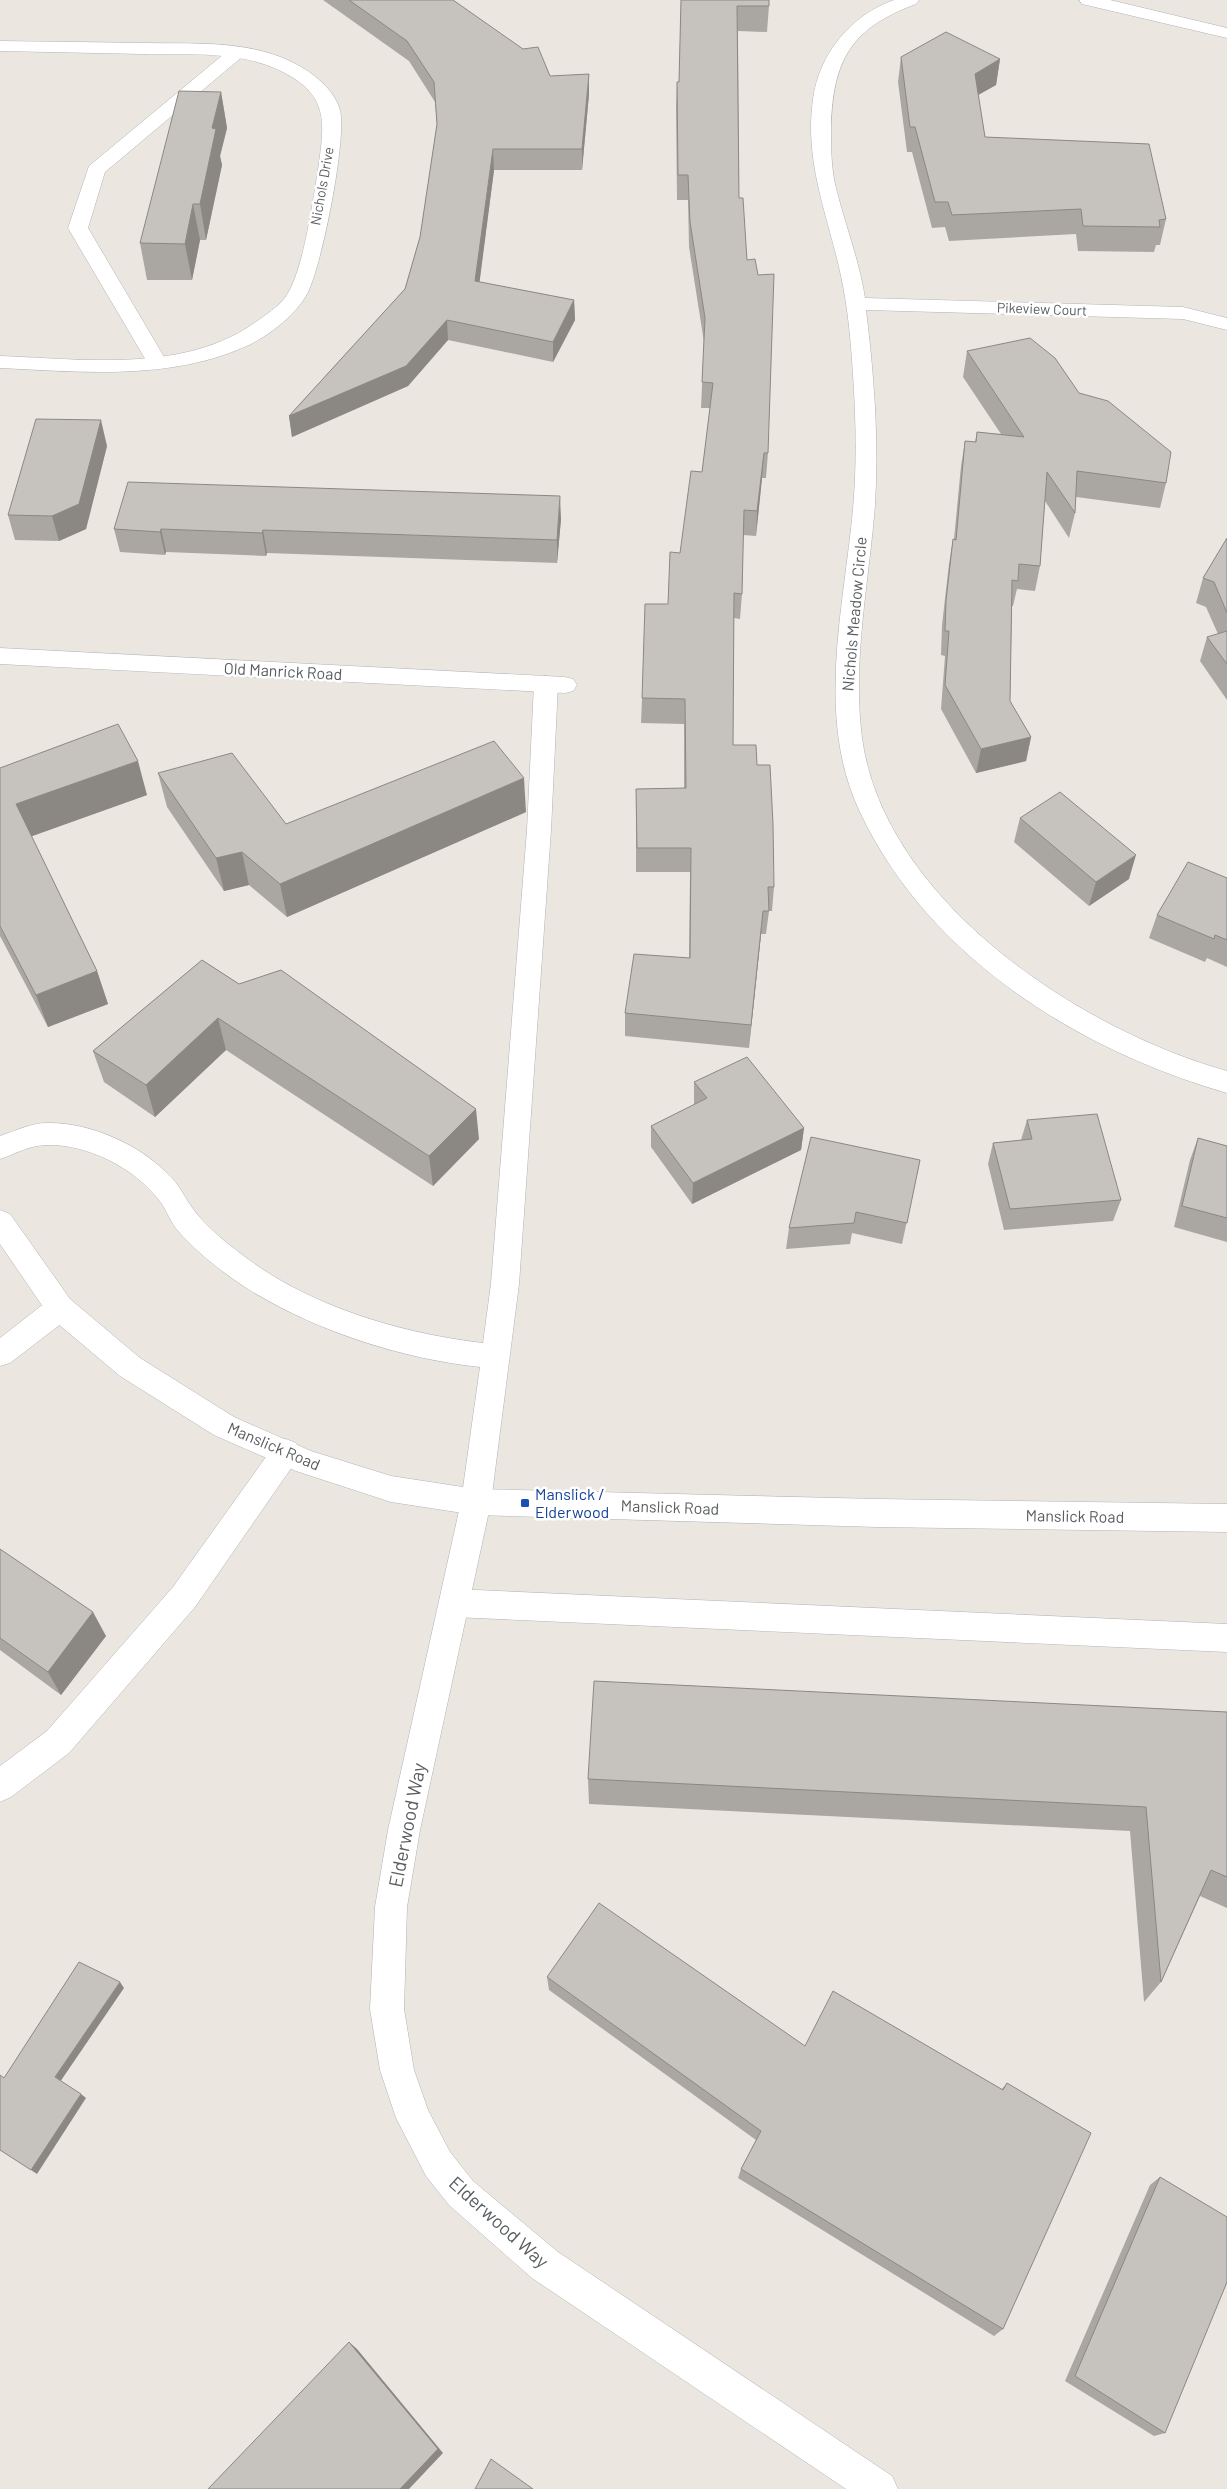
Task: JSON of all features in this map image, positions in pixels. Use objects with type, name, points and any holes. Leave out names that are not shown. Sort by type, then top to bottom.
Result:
[{"type":"street","name":"Nichols Meadow Circle","points":[[910,0],[872,17],[850,35],[836,54],[823,94],[821,156],[834,216],[850,270],[866,388],[864,503],[846,700],[852,754],[871,810],[902,865],[948,921],[1006,973],[1072,1017],[1142,1052],[1227,1082]]},
{"type":"street","points":[[1088,0],[1227,33]]},
{"type":"street","name":"Nichols Drive","points":[[0,46],[209,50],[236,53],[278,62],[306,78],[322,93],[331,112],[326,183],[304,279],[297,295],[267,324],[244,339],[215,352],[157,362],[123,365],[0,362]]},
{"type":"street","points":[[157,362],[78,228],[96,170],[236,53]]},
{"type":"street","name":"Pikeview Court","points":[[855,304],[1183,313],[1227,324]]},
{"type":"street","name":"Old Manrick Road","points":[[0,656],[556,684]]},
{"type":"street","name":"Elderwood Way","points":[[556,684],[539,830],[509,1235],[496,1357],[476,1502],[404,1830],[391,1907],[387,2009],[397,2070],[413,2118],[438,2164],[461,2193],[545,2265],[879,2489]]},
{"type":"street","points":[[0,1148],[22,1139],[47,1134],[74,1137],[107,1147],[140,1167],[167,1190],[188,1223],[227,1257],[261,1282],[371,1330],[432,1348],[496,1357]]},
{"type":"street","name":"Manslick Road","points":[[0,1222],[60,1308],[130,1367],[224,1426],[306,1462],[391,1489],[476,1502],[877,1514],[1227,1518]]},
{"type":"street","points":[[0,1354],[60,1308]]},
{"type":"street","points":[[0,1786],[58,1742],[184,1597],[286,1452]]},
{"type":"street","points":[[454,1603],[1227,1638]]},
{"type":"building","points":[[349,0],[453,0],[523,49],[538,47],[550,76],[589,74],[582,149],[493,149],[475,281],[574,300],[553,342],[447,320],[406,366],[289,416],[405,289],[420,237],[437,124],[434,82],[407,41]]},
{"type":"building","points":[[681,0],[769,0],[769,6],[737,6],[739,198],[743,198],[747,260],[755,259],[758,275],[774,274],[768,453],[764,453],[757,511],[744,510],[742,594],[734,593],[733,745],[756,745],[757,765],[770,765],[773,824],[774,887],[768,887],[769,911],[763,911],[751,1025],[625,1013],[634,954],[690,958],[691,848],[637,848],[636,789],[686,788],[685,699],[642,698],[645,604],[668,604],[670,552],[680,553],[691,471],[702,472],[713,383],[702,382],[705,318],[690,222],[688,175],[678,175],[677,82],[679,82]]},
{"type":"building","points":[[946,32],[1000,59],[975,74],[985,137],[1149,144],[1166,219],[1159,220],[1160,227],[1083,226],[1081,209],[952,215],[948,202],[935,202],[915,127],[910,127],[901,57]]},
{"type":"building","points":[[179,91],[221,92],[212,128],[216,129],[200,204],[193,204],[185,244],[140,243]]},
{"type":"building","points":[[1030,338],[1055,358],[1079,393],[1108,401],[1171,452],[1166,483],[1077,471],[1075,513],[1047,472],[1040,566],[1019,564],[1018,581],[1012,580],[1010,701],[1031,737],[981,749],[945,685],[949,631],[945,631],[946,600],[953,539],[956,540],[965,441],[976,442],[977,432],[1024,437],[967,351]]},
{"type":"building","points":[[36,419],[101,420],[79,504],[52,516],[8,515]]},
{"type":"building","points":[[128,482],[560,496],[557,540],[263,530],[262,533],[161,529],[160,532],[114,529]]},
{"type":"building","points":[[1227,538],[1227,613],[1214,582],[1203,578]]},
{"type":"building","points":[[1227,631],[1227,664],[1207,637]]},
{"type":"building","points":[[118,724],[138,761],[16,804],[97,971],[36,995],[0,926],[0,768]]},
{"type":"building","points":[[494,741],[524,778],[280,884],[242,852],[216,858],[158,773],[232,753],[286,824]]},
{"type":"building","points":[[1060,792],[1136,855],[1096,882],[1020,818]]},
{"type":"building","points":[[1188,862],[1227,878],[1227,940],[1215,935],[1214,939],[1157,915]]},
{"type":"building","points":[[202,960],[239,984],[281,970],[476,1109],[429,1156],[218,1018],[146,1085],[93,1051]]},
{"type":"building","points":[[747,1057],[804,1128],[693,1183],[651,1126],[707,1098],[694,1082]]},
{"type":"building","points":[[1097,1114],[1121,1200],[1010,1209],[993,1143],[1032,1139],[1027,1120]]},
{"type":"building","points":[[811,1137],[920,1160],[907,1223],[856,1212],[854,1223],[789,1228]]},
{"type":"building","points":[[1198,1138],[1227,1146],[1227,1218],[1182,1206]]},
{"type":"building","points":[[0,1549],[93,1612],[48,1672],[0,1638]]},
{"type":"building","points":[[594,1681],[1227,1712],[1227,1877],[1211,1870],[1161,1982],[1146,1807],[588,1779]]},
{"type":"building","points":[[599,1903],[805,2046],[833,1991],[1003,2090],[1007,2083],[1091,2133],[1003,2329],[741,2169],[761,2131],[547,1977]]},
{"type":"building","points":[[79,1962],[120,1982],[55,2077],[81,2094],[31,2170],[0,2150],[0,2075],[4,2078]]},
{"type":"building","points":[[1160,2177],[1227,2217],[1227,2282],[1165,2433],[1075,2376]]},
{"type":"building","points":[[349,2342],[438,2449],[400,2489],[208,2489]]},
{"type":"building","points":[[491,2459],[533,2489],[475,2489]]},
{"type":"place","name":"Manslick / Elderwood","points":[[525,1503]]}]
